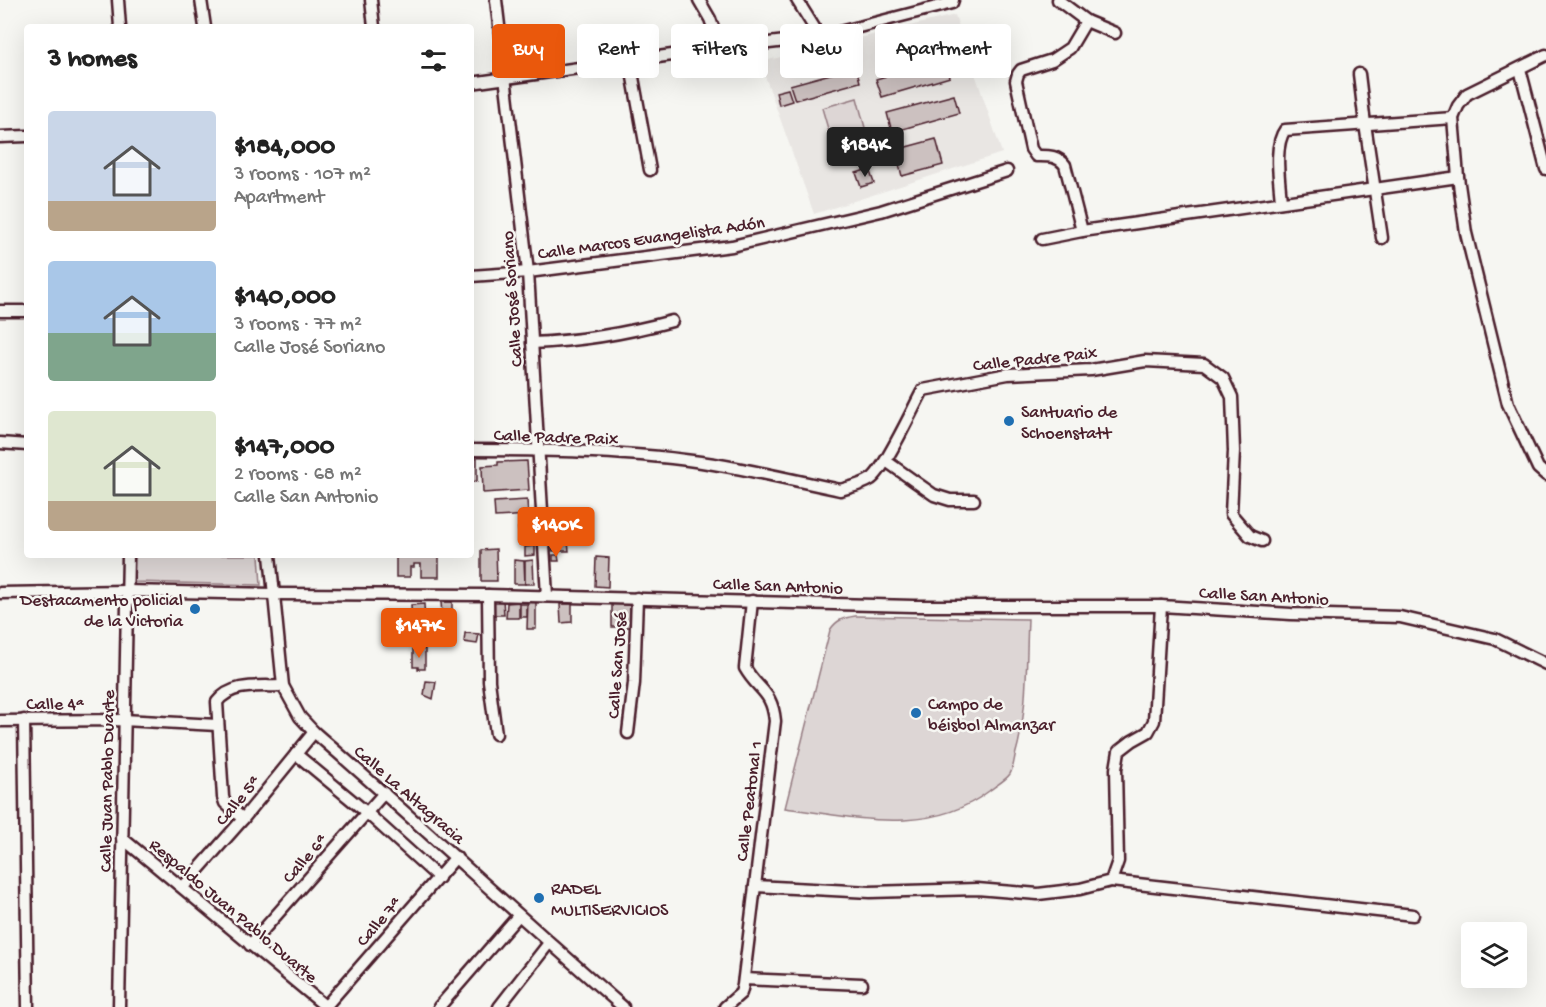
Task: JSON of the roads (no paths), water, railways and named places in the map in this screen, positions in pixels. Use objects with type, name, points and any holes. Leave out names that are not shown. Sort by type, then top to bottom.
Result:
[{"type":"street","points":[[118,0],[120,24]]},
{"type":"street","points":[[201,0],[204,24]]},
{"type":"street","points":[[371,0],[374,24]]},
{"type":"street","name":"Calle José Soriano","points":[[496,0],[528,272],[547,596]]},
{"type":"street","points":[[699,0],[712,24]]},
{"type":"street","points":[[797,0],[812,24]]},
{"type":"street","points":[[863,26],[952,3],[953,0]]},
{"type":"street","points":[[1058,0],[1086,21],[1115,33]]},
{"type":"street","points":[[1082,231],[1065,165],[1055,156],[1036,156],[1031,149],[1016,81],[1017,74],[1021,70],[1052,60],[1070,48],[1086,21]]},
{"type":"street","points":[[1544,469],[1508,404],[1466,233],[1453,118],[1467,94],[1546,55]]},
{"type":"street","points":[[474,83],[577,69]]},
{"type":"street","points":[[1521,69],[1546,169]]},
{"type":"street","points":[[1359,74],[1382,238]]},
{"type":"street","points":[[633,78],[650,170]]},
{"type":"street","points":[[1281,202],[1279,146],[1281,136],[1286,130],[1453,118]]},
{"type":"street","points":[[0,137],[24,136]]},
{"type":"street","name":"Calle Marcos Evangelista Adón","points":[[474,276],[528,272],[732,246],[881,211],[1007,171]]},
{"type":"street","points":[[1042,238],[1458,177]]},
{"type":"street","points":[[0,311],[24,311]]},
{"type":"street","points":[[532,343],[575,341],[627,333],[672,321]]},
{"type":"street","name":"Calle Padre Paix","points":[[474,450],[537,450],[642,455],[714,464],[840,490],[873,479],[886,461],[923,390],[1008,374],[1090,370],[1144,361],[1204,364],[1223,378],[1232,397],[1234,451],[1231,514],[1250,536],[1262,541]]},
{"type":"street","points":[[0,443],[24,445]]},
{"type":"street","points":[[886,461],[934,495],[951,500],[974,500]]},
{"type":"street","name":"Calle Juan Pablo Duarte","points":[[119,1007],[128,558]]},
{"type":"street","name":"Calle La Altagracia","points":[[270,558],[283,687],[300,717],[518,916],[623,1007]]},
{"type":"street","name":"Calle San Antonio","points":[[0,593],[126,591],[488,595],[913,606],[1161,606],[1291,614],[1400,617],[1495,639],[1546,664]]},
{"type":"street","points":[[488,595],[489,681],[496,734]]},
{"type":"street","name":"Calle San José","points":[[628,733],[634,683],[637,598]]},
{"type":"street","name":"Calle Peatonal 1","points":[[725,1007],[741,993],[744,979],[775,721],[773,705],[767,693],[745,668],[752,601]]},
{"type":"street","points":[[1111,881],[1118,861],[1116,769],[1119,751],[1148,732],[1154,721],[1161,606]]},
{"type":"street","points":[[243,819],[224,800],[218,702],[224,694],[236,688],[283,687]]},
{"type":"street","points":[[24,720],[28,1007]]},
{"type":"street","name":"Calle 4ª","points":[[0,721],[123,720],[218,724]]},
{"type":"street","name":"Calle 5ª","points":[[183,887],[243,819],[314,732]]},
{"type":"street","points":[[296,754],[366,812],[439,878]]},
{"type":"street","name":"Calle 6ª","points":[[250,945],[384,793]]},
{"type":"street","name":"Respaldo Juan Pablo Duarte","points":[[122,838],[325,1007]]},
{"type":"street","name":"Calle 7ª","points":[[325,1007],[456,857]]},
{"type":"street","points":[[755,886],[870,892],[977,889],[1038,894],[1080,889],[1111,881],[1413,915]]},
{"type":"street","points":[[440,1007],[518,916]]},
{"type":"street","points":[[499,1007],[549,943]]},
{"type":"street","points":[[744,979],[862,984]]},
{"type":"place","name":"Santuario de Schoenstatt","points":[[1009,421]]},
{"type":"place","name":"Destacamento policial de la Victoria","points":[[195,609]]},
{"type":"place","name":"Campo de béisbol Almanzar","points":[[916,713]]},
{"type":"place","name":"RADEL MULTISERVICIOS","points":[[539,898]]}]
